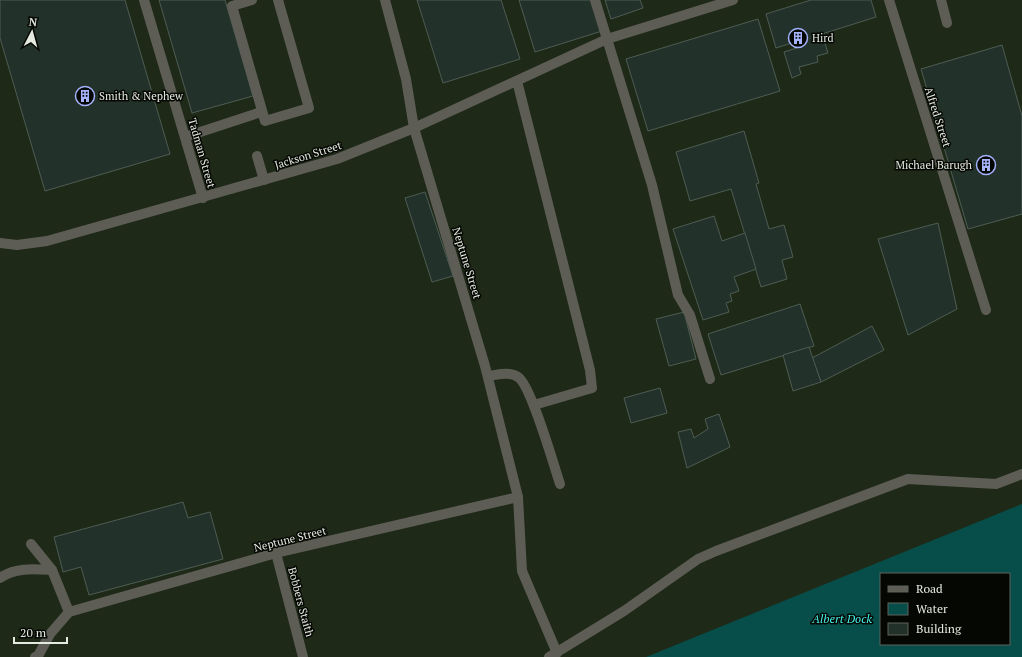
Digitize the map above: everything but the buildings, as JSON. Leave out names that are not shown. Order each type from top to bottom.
[{"type":"street","name":"Tadman Street","points":[[144,0],[203,198]]},
{"type":"street","points":[[252,0],[232,6],[261,112],[265,121],[309,108],[278,0]]},
{"type":"street","name":"Neptune Street","points":[[385,0],[406,79],[414,128],[488,376],[518,497],[522,571],[553,655]]},
{"type":"street","points":[[595,0],[652,185],[678,295],[690,315],[710,379]]},
{"type":"street","name":"Jackson Street","points":[[0,243],[17,245],[47,241],[337,160],[414,128],[607,39],[733,0]]},
{"type":"street","name":"Alfred Street","points":[[888,0],[986,310]]},
{"type":"street","points":[[941,0],[947,23]]},
{"type":"street","points":[[517,81],[588,363],[592,388],[534,405]]},
{"type":"street","points":[[185,137],[261,112]]},
{"type":"street","points":[[257,156],[264,180]]},
{"type":"street","points":[[488,376],[505,374],[518,376],[526,386],[534,405],[560,484]]},
{"type":"street","points":[[553,655],[624,611],[698,559],[716,551],[908,479],[996,484],[1022,474]]},
{"type":"street","name":"Neptune Street","points":[[69,612],[276,554],[518,497]]},
{"type":"street","points":[[31,544],[52,570],[69,612],[50,634],[36,657]]},
{"type":"street","name":"Bobbers Staith","points":[[276,554],[303,657]]},
{"type":"street","points":[[0,578],[15,570],[52,570]]},
{"type":"shaded area","points":[[0,0],[1022,0],[1022,657],[0,657]]},
{"type":"water","name":"Albert Dock","points":[[1022,504],[1022,657],[646,657]]},
{"type":"place","name":"Hird","points":[[798,38]]},
{"type":"place","name":"Smith & Nephew","points":[[85,96]]},
{"type":"place","name":"Michael Barugh","points":[[986,165]]}]
